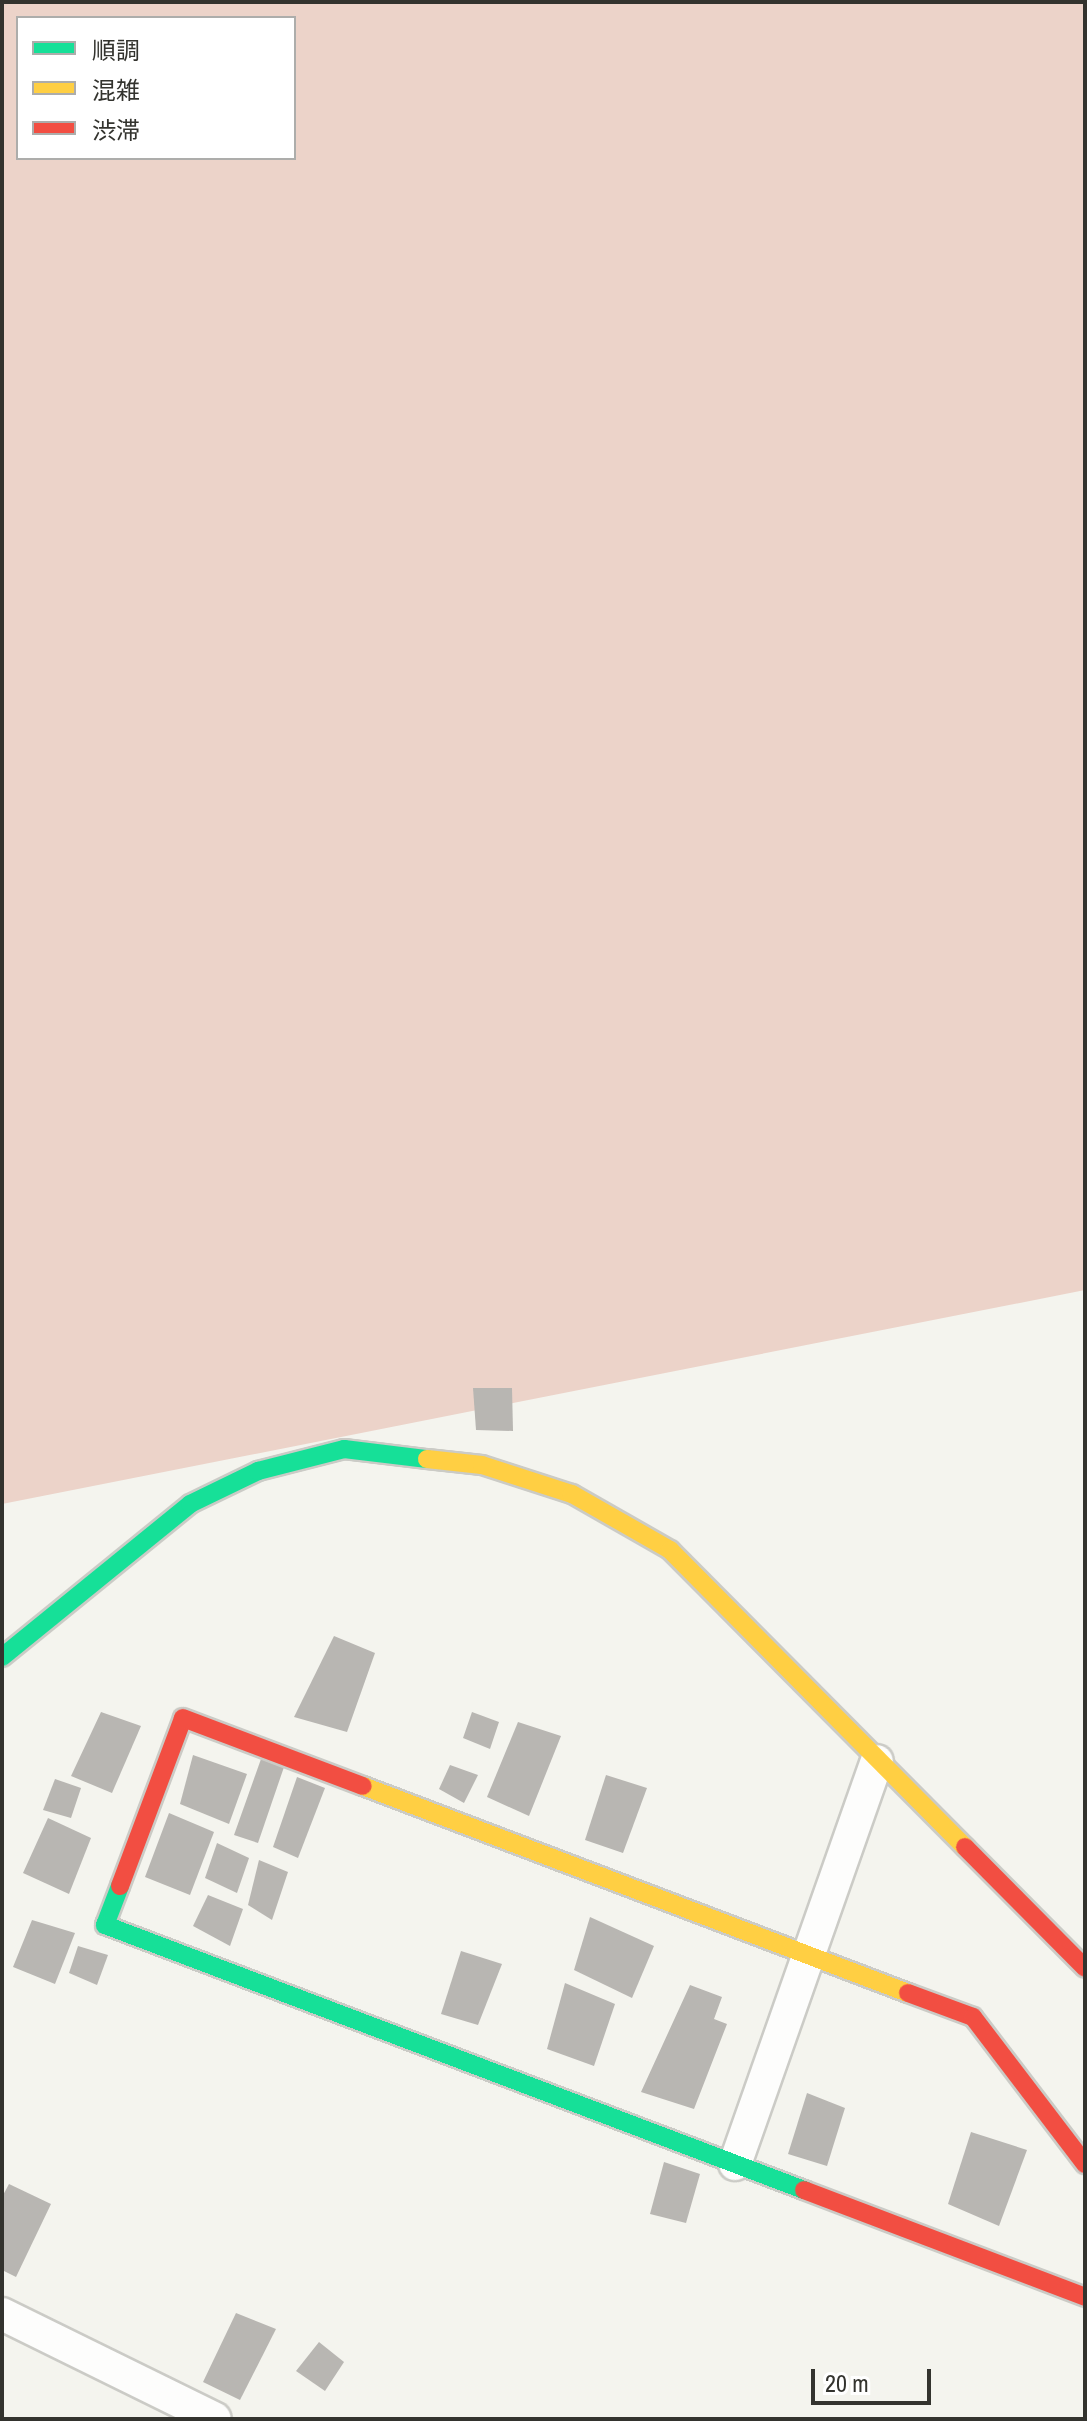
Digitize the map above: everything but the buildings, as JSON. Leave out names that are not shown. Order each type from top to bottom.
[{"type":"street","points":[[2,1657],[190,1504],[258,1471],[344,1449],[482,1465],[572,1494],[670,1550],[1085,1968]]},
{"type":"street","points":[[1085,2164],[973,2017],[183,1718],[105,1925],[1085,2297]]},
{"type":"street","points":[[735,2164],[877,1761]]},
{"type":"street","points":[[2,2314],[215,2419]]},
{"type":"shaded area","points":[[2,2],[1085,2],[1085,1290],[2,1504]]},
{"type":"traffic: fast","points":[[2,1657],[190,1504],[258,1471],[344,1449],[427,1459]]},
{"type":"traffic: fast","points":[[120,1886],[105,1925],[804,2190]]},
{"type":"traffic: slow","points":[[427,1459],[482,1465],[572,1494],[670,1550],[965,1847]]},
{"type":"traffic: slow","points":[[363,1786],[908,1993]]},
{"type":"traffic: jam","points":[[120,1886],[183,1718],[363,1786]]},
{"type":"traffic: jam","points":[[965,1847],[1085,1968]]},
{"type":"traffic: jam","points":[[908,1993],[973,2017],[1085,2164]]},
{"type":"traffic: jam","points":[[804,2190],[1085,2297]]}]
